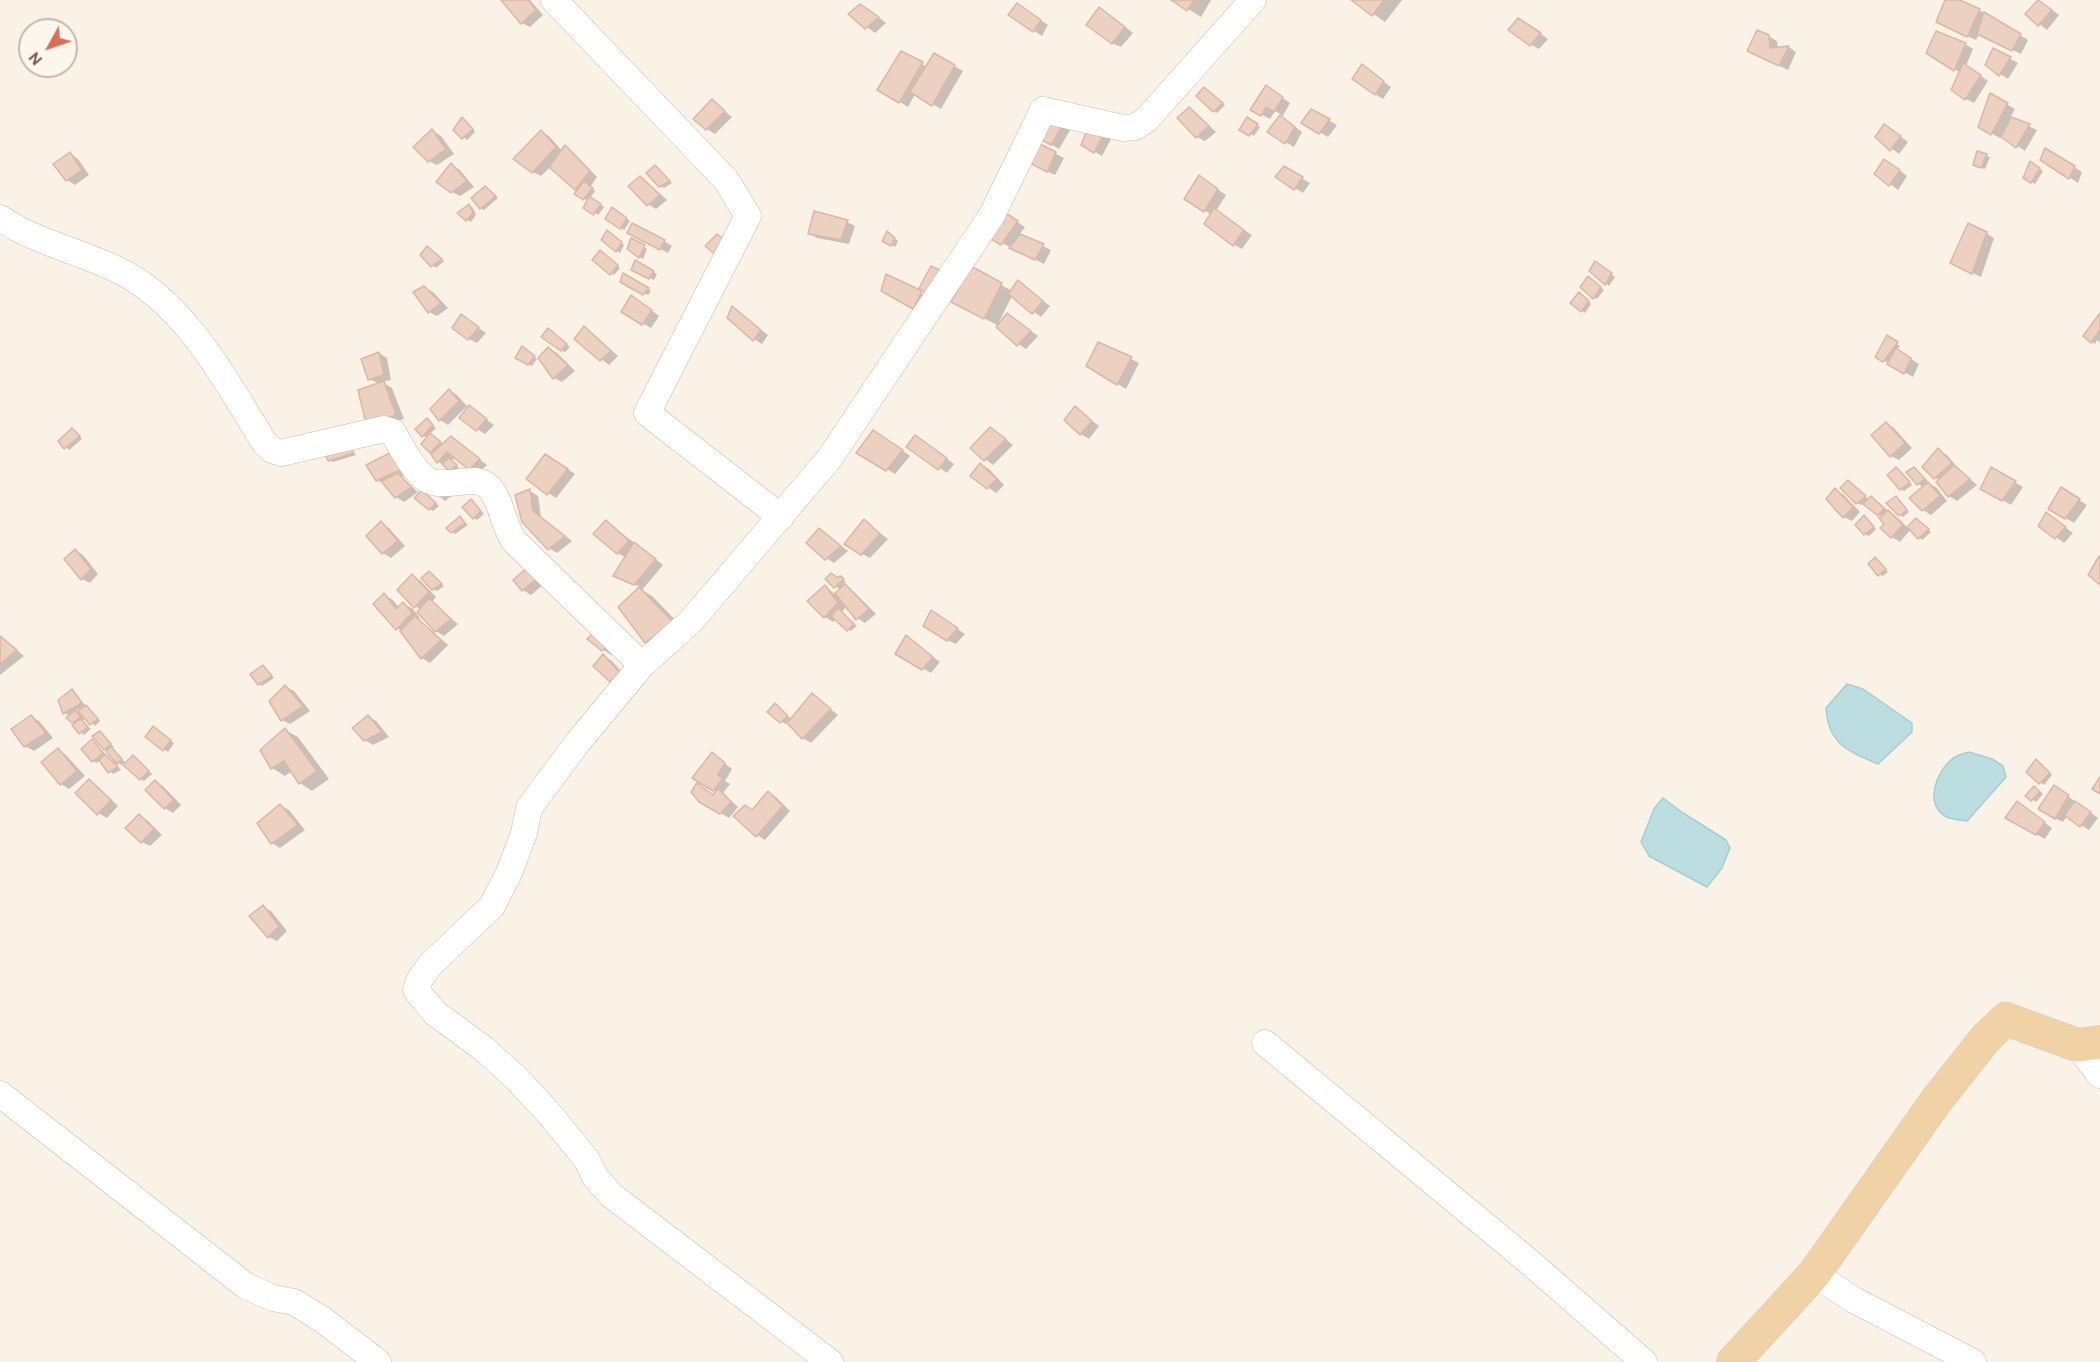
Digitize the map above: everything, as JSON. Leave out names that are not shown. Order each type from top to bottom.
[{"type":"main road","points":[[1733,1362],[1814,1274],[1936,1101],[1984,1039],[2006,1019],[2089,1044]]},
{"type":"street","points":[[554,0],[726,180],[748,216],[647,413],[781,517]]},
{"type":"street","points":[[830,1362],[611,1195],[595,1177],[587,1160],[516,1078],[484,1049],[435,1013],[416,990],[420,979],[430,965],[492,906],[509,873],[529,808],[578,741],[642,665],[691,621],[829,459],[992,215],[1043,110],[1123,128],[1135,127],[1146,120],[1253,0]]},
{"type":"street","points":[[0,218],[33,235],[120,271],[151,291],[192,331],[264,442],[272,450],[281,453],[384,429],[393,432],[405,455],[426,479],[444,483],[478,481],[488,486],[497,496],[503,520],[514,541],[642,665]]},
{"type":"street","points":[[1265,1043],[1527,1260],[1644,1362]]},
{"type":"street","points":[[2089,1044],[2100,1075]]},
{"type":"street","points":[[0,1094],[246,1286],[273,1298],[294,1302],[323,1320],[378,1362]]},
{"type":"street","points":[[1814,1274],[1854,1300],[1973,1362]]},
{"type":"water","points":[[1847,684],[1863,689],[1912,723],[1912,732],[1878,764],[1842,745],[1831,730],[1826,708]]},
{"type":"water","points":[[1969,752],[1992,759],[2003,766],[2006,777],[1967,821],[1945,816],[1935,803],[1934,795],[1938,779],[1947,764],[1956,756]]},
{"type":"water","points":[[1663,798],[1726,840],[1730,848],[1722,868],[1707,887],[1649,856],[1641,842],[1654,809]]},
{"type":"building","points":[[501,0],[528,0],[536,10],[521,24]]},
{"type":"building","points":[[1171,0],[1194,0],[1187,11]]},
{"type":"building","points":[[1351,0],[1384,0],[1372,16]]},
{"type":"building","points":[[1945,0],[1960,0],[1980,9],[1967,37],[1936,22]]},
{"type":"building","points":[[2038,0],[2052,10],[2038,26],[2025,14]]},
{"type":"building","points":[[1017,3],[1041,20],[1033,32],[1008,15]]},
{"type":"building","points":[[860,4],[879,17],[865,29],[848,14]]},
{"type":"building","points":[[1099,7],[1125,27],[1112,44],[1086,25]]},
{"type":"building","points":[[1984,12],[2021,34],[2012,51],[1977,34]]},
{"type":"building","points":[[1518,18],[1541,33],[1530,46],[1508,30]]},
{"type":"building","points":[[1757,30],[1769,35],[1770,48],[1789,46],[1779,66],[1747,51]]},
{"type":"building","points":[[1936,31],[1966,43],[1954,71],[1926,53]]},
{"type":"building","points":[[1993,48],[2011,57],[1999,76],[1985,65]]},
{"type":"building","points":[[901,51],[923,62],[899,103],[877,90]]},
{"type":"building","points":[[934,53],[955,65],[932,106],[910,92]]},
{"type":"building","points":[[1963,63],[1981,75],[1965,100],[1951,90]]},
{"type":"building","points":[[1362,64],[1384,81],[1375,95],[1352,79]]},
{"type":"building","points":[[1266,85],[1283,97],[1274,112],[1266,107],[1261,116],[1250,110]]},
{"type":"building","points":[[1204,87],[1223,103],[1213,112],[1196,96]]},
{"type":"building","points":[[1990,93],[2008,103],[1991,135],[1978,127]]},
{"type":"building","points":[[712,99],[725,111],[706,130],[693,119]]},
{"type":"building","points":[[1189,107],[1209,126],[1196,138],[1177,118]]},
{"type":"building","points":[[1311,109],[1330,119],[1319,134],[1301,123]]},
{"type":"building","points":[[1047,113],[1065,121],[1051,145],[1037,137]]},
{"type":"building","points":[[1280,115],[1295,127],[1285,144],[1267,132]]},
{"type":"building","points":[[462,117],[473,129],[462,139],[453,130]]},
{"type":"building","points":[[1247,117],[1258,124],[1249,136],[1239,130]]},
{"type":"building","points":[[2011,117],[2030,124],[2016,148],[2001,137]]},
{"type":"building","points":[[1884,124],[1901,136],[1890,151],[1875,137]]},
{"type":"building","points":[[1089,125],[1104,133],[1094,153],[1081,145]]},
{"type":"building","points":[[432,129],[446,149],[428,162],[413,147]]},
{"type":"building","points":[[541,130],[556,147],[532,173],[513,159]]},
{"type":"building","points":[[1038,143],[1056,152],[1047,172],[1028,162]]},
{"type":"building","points":[[565,145],[590,171],[575,190],[549,167]]},
{"type":"building","points":[[2045,148],[2075,166],[2069,179],[2040,160]]},
{"type":"building","points":[[1977,151],[1987,154],[1981,168],[1973,165]]},
{"type":"building","points":[[70,152],[82,170],[66,181],[53,164]]},
{"type":"building","points":[[1884,159],[1900,170],[1889,186],[1874,174]]},
{"type":"building","points":[[2030,161],[2040,168],[2031,183],[2023,178]]},
{"type":"building","points":[[451,163],[467,181],[451,193],[436,182]]},
{"type":"building","points":[[655,165],[670,181],[659,187],[646,173]]},
{"type":"building","points":[[1284,166],[1303,177],[1294,190],[1275,177]]},
{"type":"building","points":[[1199,175],[1218,189],[1204,212],[1184,199]]},
{"type":"building","points":[[640,176],[660,195],[647,206],[628,186]]},
{"type":"building","points":[[584,181],[593,188],[583,200],[574,194]]},
{"type":"building","points":[[485,186],[496,196],[480,209],[471,198]]},
{"type":"building","points":[[589,196],[601,204],[593,215],[583,208]]},
{"type":"building","points":[[469,204],[473,213],[466,221],[457,213]]},
{"type":"building","points":[[612,207],[627,218],[620,229],[605,219]]},
{"type":"building","points":[[1214,208],[1244,230],[1233,246],[1204,224]]},
{"type":"building","points":[[1001,210],[1018,221],[1001,245],[986,236]]},
{"type":"building","points":[[814,211],[848,220],[841,240],[808,234]]},
{"type":"building","points":[[632,223],[665,240],[660,250],[627,233]]},
{"type":"building","points":[[1968,223],[1987,232],[1972,274],[1950,263]]},
{"type":"building","points":[[607,230],[622,242],[616,252],[601,240]]},
{"type":"building","points":[[887,231],[895,238],[891,246],[882,241]]},
{"type":"building","points":[[717,234],[731,245],[721,259],[705,246]]},
{"type":"building","points":[[1020,234],[1044,244],[1035,260],[1009,248]]},
{"type":"building","points":[[631,238],[645,245],[639,258],[627,249]]},
{"type":"building","points":[[427,246],[442,259],[431,267],[420,255]]},
{"type":"building","points":[[600,250],[618,265],[610,275],[592,260]]},
{"type":"building","points":[[635,260],[654,271],[649,279],[631,270]]},
{"type":"building","points":[[1595,261],[1612,273],[1605,285],[1589,271]]},
{"type":"building","points":[[931,266],[949,274],[933,300],[919,288]]},
{"type":"building","points":[[971,266],[1002,283],[984,319],[951,302]]},
{"type":"building","points":[[623,273],[649,288],[643,295],[620,282]]},
{"type":"building","points":[[886,274],[922,291],[913,309],[881,291]]},
{"type":"building","points":[[1588,276],[1601,287],[1593,299],[1580,287]]},
{"type":"building","points":[[1018,280],[1043,301],[1032,314],[1008,294]]},
{"type":"building","points":[[424,286],[441,303],[428,313],[413,292]]},
{"type":"building","points":[[1579,292],[1589,301],[1581,312],[1570,303]]},
{"type":"building","points":[[631,295],[652,310],[642,325],[621,312]]},
{"type":"building","points":[[732,306],[761,330],[753,341],[727,318]]},
{"type":"building","points":[[1007,313],[1031,331],[1017,346],[996,327]]},
{"type":"building","points":[[2100,313],[2100,330],[2091,343],[2083,336]]},
{"type":"building","points":[[461,314],[479,327],[468,340],[452,328]]},
{"type":"building","points":[[584,326],[611,351],[600,361],[574,339]]},
{"type":"building","points":[[548,328],[567,344],[561,351],[541,337]]},
{"type":"building","points":[[1887,335],[1898,342],[1883,362],[1875,357]]},
{"type":"building","points":[[1098,342],[1132,357],[1117,385],[1086,366]]},
{"type":"building","points":[[522,346],[535,356],[528,365],[515,358]]},
{"type":"building","points":[[548,347],[568,365],[553,379],[538,358]]},
{"type":"building","points":[[1896,348],[1911,358],[1904,374],[1887,364]]},
{"type":"building","points":[[379,352],[384,375],[368,380],[361,359]]},
{"type":"building","points":[[384,381],[396,415],[366,424],[358,390]]},
{"type":"building","points":[[449,389],[459,401],[439,421],[430,409]]},
{"type":"building","points":[[469,405],[487,419],[476,431],[459,418]]},
{"type":"building","points":[[1075,406],[1092,421],[1080,435],[1064,420]]},
{"type":"building","points":[[427,418],[433,425],[422,437],[415,429]]},
{"type":"building","points":[[1886,422],[1905,443],[1890,457],[1871,435]]},
{"type":"building","points":[[990,427],[1006,439],[984,461],[970,448]]},
{"type":"building","points":[[72,428],[80,436],[64,449],[58,441]]},
{"type":"building","points":[[873,430],[903,450],[886,471],[856,453]]},
{"type":"building","points":[[430,433],[441,442],[430,453],[421,444]]},
{"type":"building","points":[[915,435],[947,458],[938,470],[906,447]]},
{"type":"building","points":[[451,436],[480,459],[469,470],[447,452],[437,463],[431,454]]},
{"type":"building","points":[[348,446],[354,453],[328,461],[324,451]]},
{"type":"building","points":[[1938,448],[1952,463],[1934,479],[1922,467]]},
{"type":"building","points":[[398,449],[409,466],[376,481],[366,465]]},
{"type":"building","points":[[545,454],[568,469],[547,495],[526,479]]},
{"type":"building","points":[[449,458],[457,465],[449,471],[442,464]]},
{"type":"building","points":[[980,463],[997,479],[987,489],[970,476]]},
{"type":"building","points":[[1954,465],[1970,479],[1948,497],[1936,482]]},
{"type":"building","points":[[1896,467],[1910,482],[1900,490],[1887,475]]},
{"type":"building","points":[[1914,467],[1925,479],[1917,485],[1906,472]]},
{"type":"building","points":[[1991,467],[2016,481],[2002,501],[1980,489]]},
{"type":"building","points":[[398,473],[411,487],[395,498],[381,481]]},
{"type":"building","points":[[1848,480],[1866,496],[1856,504],[1840,488]]},
{"type":"building","points":[[1928,482],[1940,496],[1922,511],[1909,498]]},
{"type":"building","points":[[2061,487],[2080,499],[2065,519],[2048,509]]},
{"type":"building","points":[[1835,488],[1853,507],[1843,518],[1826,499]]},
{"type":"building","points":[[530,489],[533,511],[565,536],[548,550],[522,522],[515,495]]},
{"type":"building","points":[[422,490],[436,503],[429,510],[414,498]]},
{"type":"building","points":[[1871,496],[1884,508],[1878,516],[1863,504]]},
{"type":"building","points":[[1896,496],[1907,510],[1899,516],[1886,503]]},
{"type":"building","points":[[471,499],[481,511],[473,519],[462,507]]},
{"type":"building","points":[[1888,510],[1903,525],[1891,538],[1880,528],[1884,524],[1879,518]]},
{"type":"building","points":[[2046,512],[2066,527],[2055,539],[2038,526]]},
{"type":"building","points":[[1864,515],[1874,527],[1864,535],[1855,525]]},
{"type":"building","points":[[460,516],[465,523],[451,533],[446,528]]},
{"type":"building","points":[[1916,518],[1929,529],[1918,539],[1907,527]]},
{"type":"building","points":[[864,519],[880,534],[861,555],[844,544]]},
{"type":"building","points":[[606,520],[629,541],[617,554],[593,534]]},
{"type":"building","points":[[381,521],[398,541],[382,554],[366,536]]},
{"type":"building","points":[[819,528],[841,546],[825,560],[806,543]]},
{"type":"building","points":[[634,542],[656,559],[634,585],[613,576]]},
{"type":"building","points":[[75,549],[91,569],[81,580],[64,559]]},
{"type":"building","points":[[1875,557],[1886,569],[1878,576],[1868,564]]},
{"type":"building","points":[[2100,557],[2100,585],[2088,575]]},
{"type":"building","points":[[536,560],[546,571],[522,591],[513,580]]},
{"type":"building","points":[[429,571],[442,584],[432,590],[421,578]]},
{"type":"building","points":[[831,573],[844,579],[834,588],[825,579]]},
{"type":"building","points":[[412,574],[429,592],[414,608],[397,590]]},
{"type":"building","points":[[845,584],[869,609],[856,620],[835,593]]},
{"type":"building","points":[[825,585],[838,603],[824,618],[807,601]]},
{"type":"building","points":[[639,587],[673,622],[645,643],[618,607]]},
{"type":"building","points":[[384,593],[396,609],[403,602],[412,613],[396,630],[373,604]]},
{"type":"building","points":[[429,598],[451,619],[435,632],[417,612]]},
{"type":"building","points":[[838,608],[854,624],[847,631],[831,616]]},
{"type":"building","points":[[931,610],[958,628],[947,641],[923,626]]},
{"type":"building","points":[[415,616],[441,640],[421,659],[400,631]]},
{"type":"building","points":[[601,625],[616,638],[602,651],[587,639]]},
{"type":"building","points":[[906,635],[933,657],[922,670],[895,654]]},
{"type":"building","points":[[0,636],[17,650],[0,664]]},
{"type":"building","points":[[603,654],[620,673],[610,682],[593,666]]},
{"type":"building","points":[[263,665],[272,676],[258,685],[250,674]]},
{"type":"building","points":[[285,685],[303,706],[281,721],[269,701]]},
{"type":"building","points":[[72,689],[82,703],[63,714],[58,700]]},
{"type":"building","points":[[812,693],[831,709],[802,739],[787,723]]},
{"type":"building","points":[[775,703],[788,716],[780,723],[767,712]]},
{"type":"building","points":[[86,705],[98,719],[90,725],[78,711]]},
{"type":"building","points":[[75,710],[81,717],[72,723],[66,718]]},
{"type":"building","points":[[31,715],[46,733],[24,747],[11,729]]},
{"type":"building","points":[[368,715],[382,732],[364,741],[352,728]]},
{"type":"building","points":[[81,719],[88,727],[79,734],[72,725]]},
{"type":"building","points":[[153,726],[171,740],[163,751],[145,737]]},
{"type":"building","points":[[285,728],[317,771],[299,784],[284,761],[271,769],[260,750]]},
{"type":"building","points":[[100,731],[111,744],[104,750],[92,736]]},
{"type":"building","points":[[92,739],[103,753],[92,762],[81,749]]},
{"type":"building","points":[[111,747],[122,759],[117,764],[106,751]]},
{"type":"building","points":[[58,748],[77,771],[60,785],[41,762]]},
{"type":"building","points":[[712,752],[725,763],[718,775],[723,778],[713,791],[692,778]]},
{"type":"building","points":[[105,754],[118,767],[108,773],[99,760]]},
{"type":"building","points":[[133,755],[149,771],[140,780],[123,765]]},
{"type":"building","points":[[2036,759],[2050,773],[2039,784],[2026,772]]},
{"type":"building","points":[[2100,777],[2100,794],[2092,789]]},
{"type":"building","points":[[89,779],[111,800],[97,815],[75,793]]},
{"type":"building","points":[[155,780],[174,800],[164,809],[145,790]]},
{"type":"building","points":[[697,783],[713,795],[718,788],[731,802],[720,814],[699,802],[691,792]]},
{"type":"building","points":[[2054,785],[2069,795],[2055,819],[2038,809]]},
{"type":"building","points":[[2034,786],[2040,792],[2031,801],[2025,796]]},
{"type":"building","points":[[768,791],[783,806],[756,837],[733,816],[745,805],[752,810]]},
{"type":"building","points":[[2017,801],[2045,822],[2036,835],[2005,818]]},
{"type":"building","points":[[2075,801],[2091,812],[2080,827],[2064,815]]},
{"type":"building","points":[[280,804],[298,825],[271,844],[257,823]]},
{"type":"building","points":[[139,814],[154,829],[141,843],[125,828]]},
{"type":"building","points":[[263,905],[279,926],[268,938],[249,916]]}]
